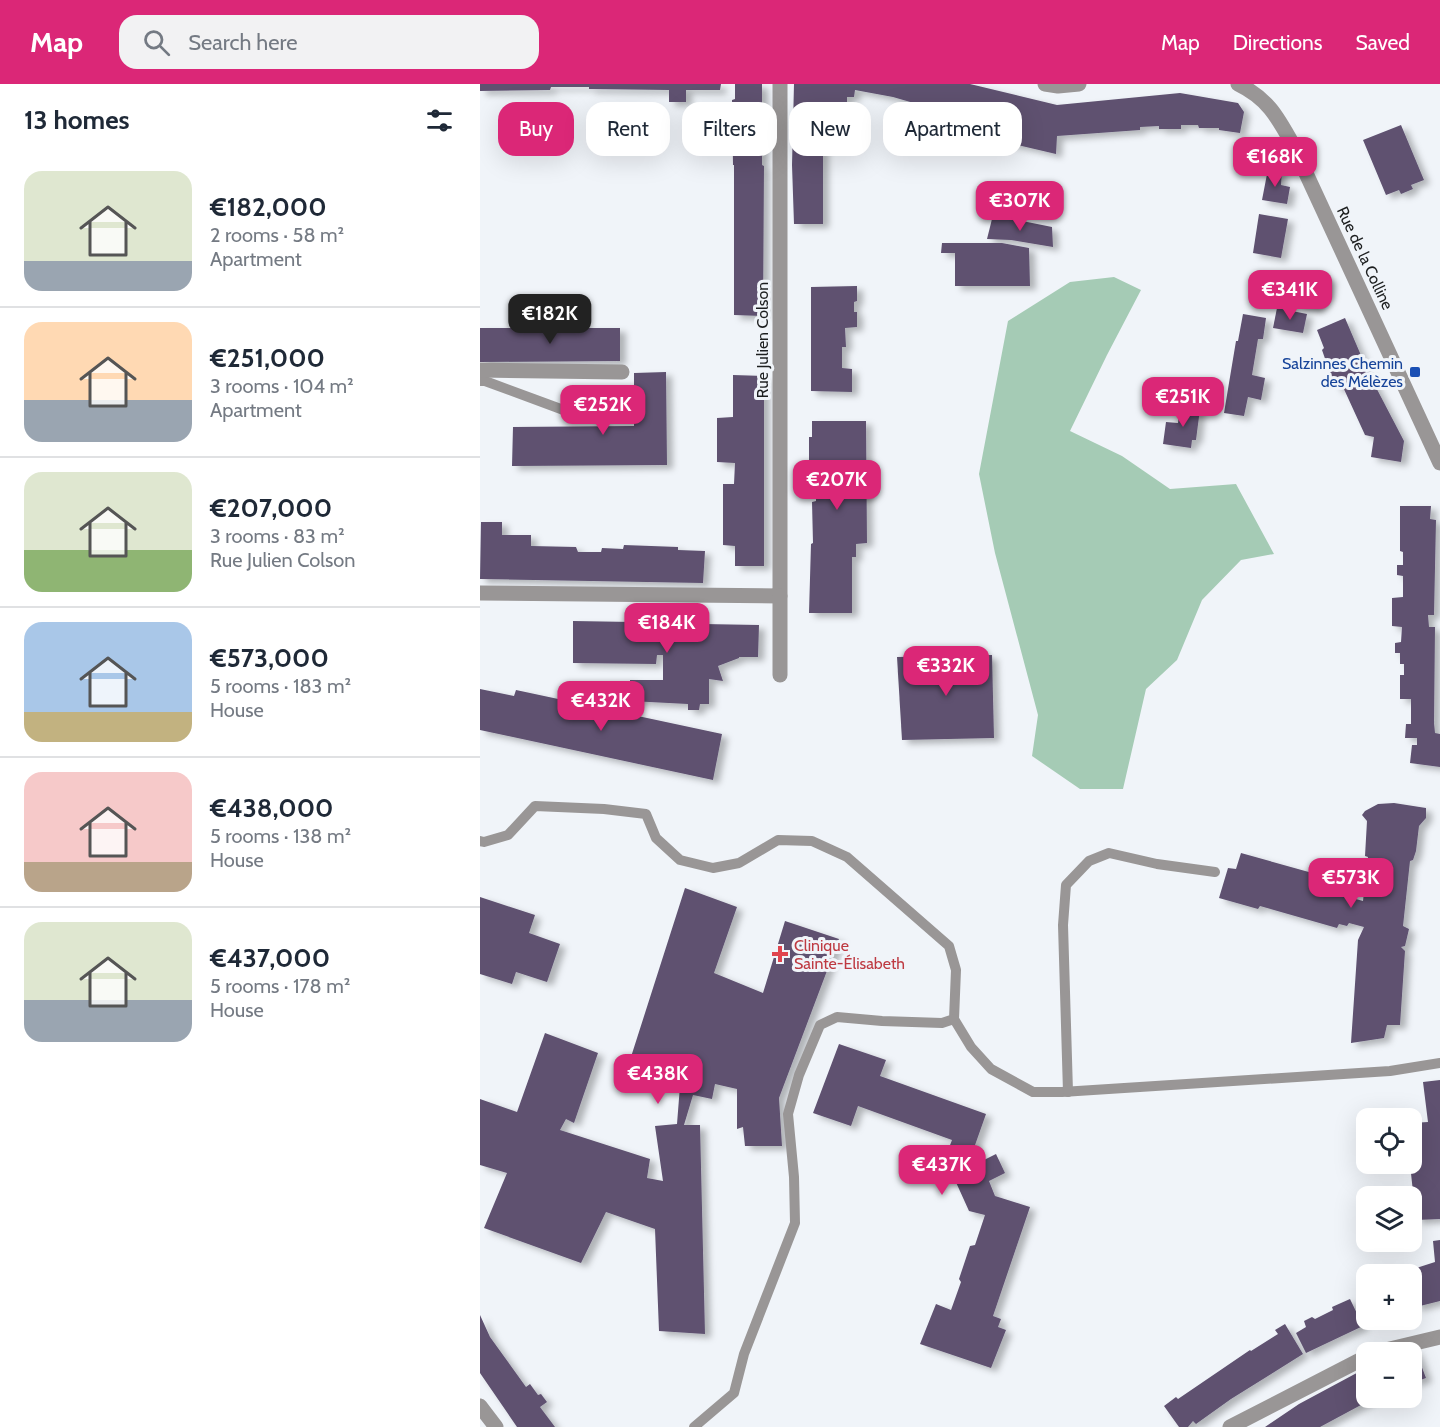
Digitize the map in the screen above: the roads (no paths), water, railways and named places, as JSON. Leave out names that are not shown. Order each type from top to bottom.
[{"type":"street","name":"Rue Julien Colson","points":[[780,84],[780,675]]},
{"type":"street","points":[[1054,85],[1079,84]]},
{"type":"street","name":"Rue de la Colline","points":[[1238,84],[1255,92],[1276,116],[1292,143],[1440,463]]},
{"type":"street","points":[[480,370],[622,372]]},
{"type":"street","points":[[480,593],[780,596]]},
{"type":"street","points":[[1419,1342],[1440,1337]]},
{"type":"street","points":[[1230,1427],[1356,1362]]},
{"type":"street","points":[[480,1406],[496,1427]]},
{"type":"lane","points":[[480,381],[577,415]]},
{"type":"lane","points":[[480,841],[484,842],[508,835],[535,806],[604,809],[646,814],[656,838],[680,860],[713,868],[739,862],[778,840],[812,841],[847,857],[949,946],[956,970],[954,1019],[971,1047],[991,1069],[1033,1092],[1068,1092],[1390,1071],[1440,1063]]},
{"type":"lane","points":[[1068,1092],[1063,925],[1066,885],[1089,861],[1109,853],[1157,864],[1215,872]]},
{"type":"lane","points":[[694,1427],[734,1393],[744,1354],[795,1223],[794,1177],[788,1114],[798,1076],[820,1025],[837,1017],[942,1023],[954,1019]]},
{"type":"place","name":"Salzinnes Chemin des Mélèzes","points":[[1415,372]]},
{"type":"place","name":"Clinique Sainte-Élisabeth","points":[[780,954]]}]
